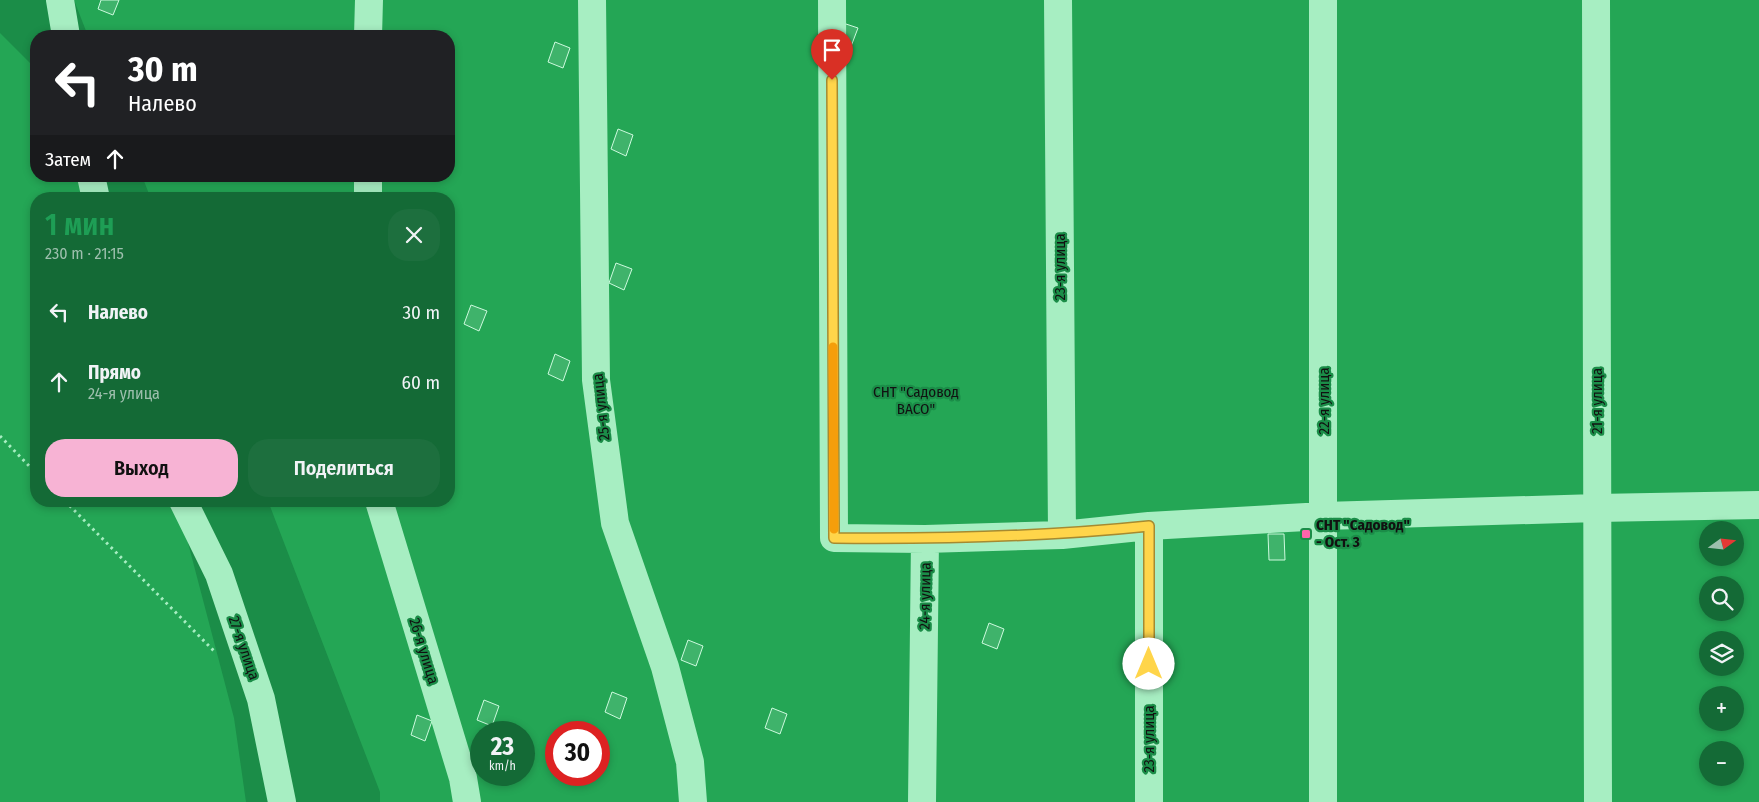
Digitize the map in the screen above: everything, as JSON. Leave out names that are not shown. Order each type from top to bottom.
[{"type":"street","points":[[60,0],[65,30]]},
{"type":"street","points":[[368,0],[368,30]]},
{"type":"street","name":"25-я улица","points":[[592,0],[596,380],[615,522],[665,667],[690,762],[693,802]]},
{"type":"street","points":[[832,0],[834,538],[926,539],[1062,535],[1149,526],[1324,516],[1759,505]]},
{"type":"street","name":"23-я улица","points":[[1058,0],[1062,535]]},
{"type":"street","name":"22-я улица","points":[[1323,0],[1323,802]]},
{"type":"street","name":"21-я улица","points":[[1596,0],[1598,802]]},
{"type":"street","name":"27-я улица","points":[[186,507],[219,574],[261,699],[282,802]]},
{"type":"street","name":"26-я улица","points":[[381,507],[463,778],[467,802]]},
{"type":"street","name":"23-я улица","points":[[1149,526],[1149,802]]},
{"type":"street","name":"24-я улица","points":[[922,802],[926,539]]},
{"type":"path","points":[[0,436],[30,467]]},
{"type":"path","points":[[71,507],[219,657]]},
{"type":"green space","name":"СНТ \"Садовод ВАСО\"","points":[[74,0],[1759,0],[1759,802],[380,802],[380,792],[270,507],[455,507],[455,192],[148,192],[144,182],[455,182],[455,30],[86,30]]},
{"type":"green space","points":[[0,33],[30,63],[30,182],[94,182],[96,192],[30,192],[30,507],[179,507],[234,718],[246,802],[0,802]]},
{"type":"building","points":[[101,0],[119,0],[113,15],[98,9]]},
{"type":"building","points":[[843,23],[858,28],[850,49],[836,42]]},
{"type":"building","points":[[555,42],[570,48],[563,68],[548,62]]},
{"type":"building","points":[[618,129],[633,135],[626,156],[611,149]]},
{"type":"building","points":[[616,263],[632,269],[624,290],[609,283]]},
{"type":"building","points":[[471,305],[487,311],[479,331],[464,324]]},
{"type":"building","points":[[555,354],[570,361],[563,381],[548,374]]},
{"type":"building","points":[[1268,534],[1284,534],[1285,560],[1269,560]]},
{"type":"building","points":[[989,623],[1004,629],[997,649],[982,643]]},
{"type":"building","points":[[688,640],[703,646],[696,666],[681,660]]},
{"type":"building","points":[[612,692],[627,698],[620,719],[605,712]]},
{"type":"building","points":[[484,700],[499,706],[494,721],[477,720]]},
{"type":"building","points":[[772,708],[787,714],[780,734],[765,728]]},
{"type":"building","points":[[417,715],[432,721],[425,741],[411,735]]},
{"type":"slow traffic","points":[[833,347],[834,529]]},
{"type":"place","name":"СНТ \"Садовод\" - Ост. 3","points":[[1306,534]]},
{"type":"route","points":[[832,80],[834,538],[926,539],[1062,535],[1149,526],[1149,664]]}]
